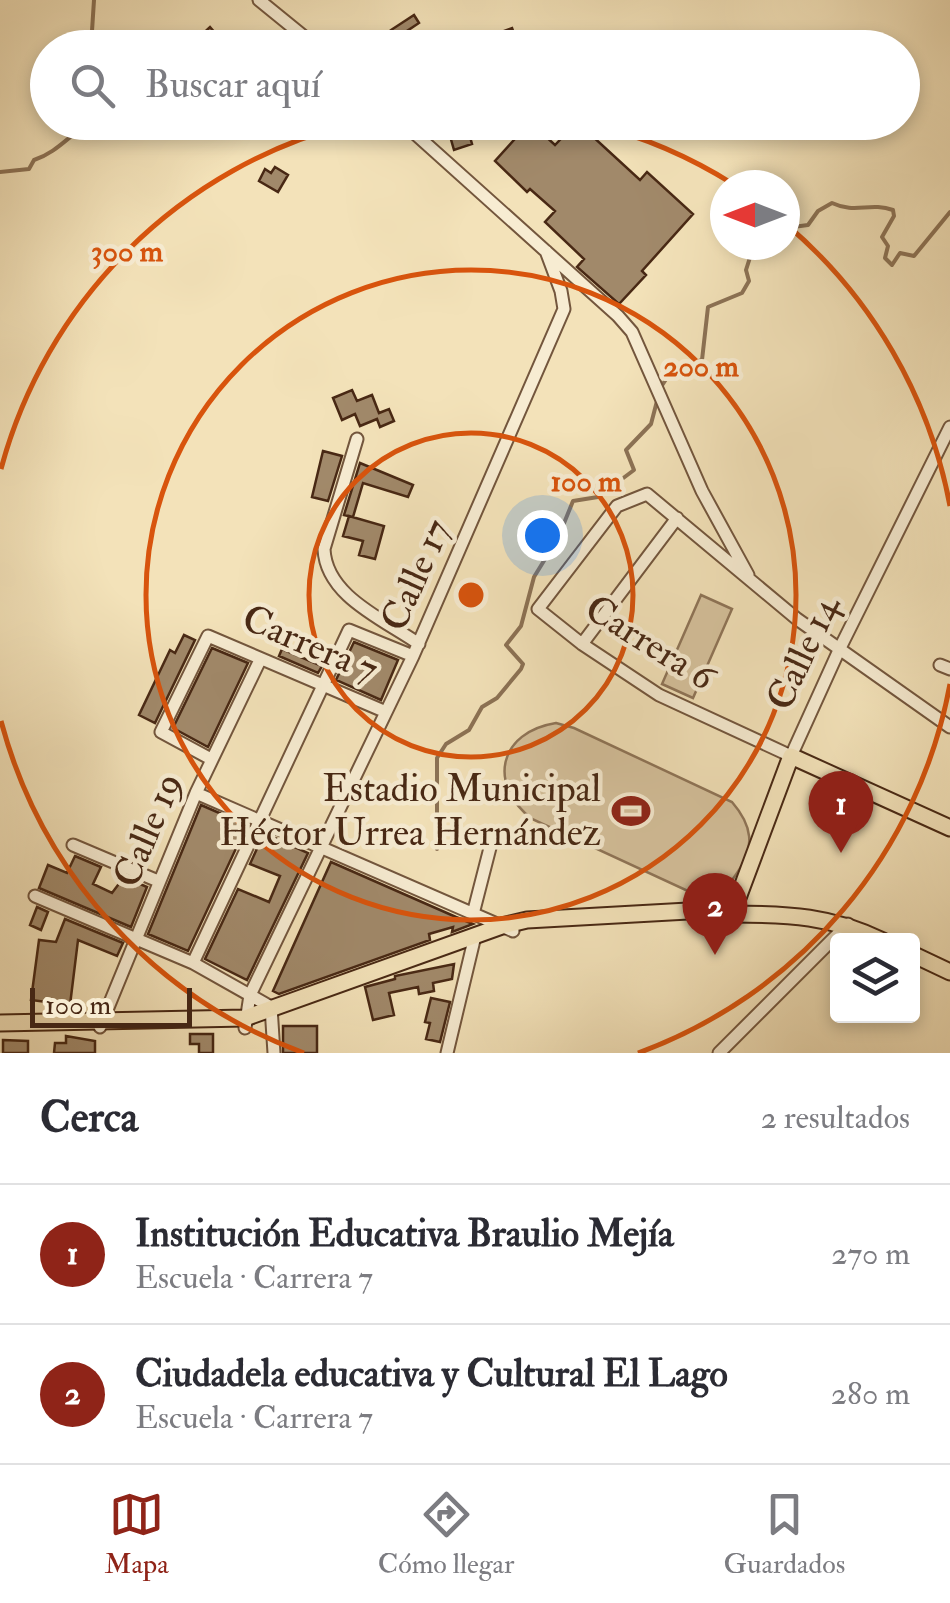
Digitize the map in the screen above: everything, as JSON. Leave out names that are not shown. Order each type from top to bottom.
[{"type":"main road","name":"Carrera 6","points":[[790,756],[950,828]]},
{"type":"main road","name":"Calle 14","points":[[732,914],[790,756]]},
{"type":"main road","points":[[0,1023],[245,1023],[527,920],[724,909],[732,914],[826,919],[868,933]]},
{"type":"main road","points":[[920,958],[950,972]]},
{"type":"main road","points":[[0,1031],[101,1024]]},
{"type":"street","points":[[259,0],[296,30]]},
{"type":"street","points":[[422,140],[632,332],[702,491],[752,582]]},
{"type":"street","name":"Calle 17","points":[[245,1023],[250,995],[416,650],[564,310],[546,251]]},
{"type":"street","name":"Calle 14","points":[[790,756],[950,427]]},
{"type":"street","points":[[357,439],[324,549],[325,566],[335,586],[416,650]]},
{"type":"street","name":"Carrera 6","points":[[678,518],[648,494],[617,506],[538,609],[582,644],[659,695],[790,756]]},
{"type":"street","points":[[582,644],[678,518],[752,582],[950,727]]},
{"type":"street","points":[[193,963],[349,630],[416,650]]},
{"type":"street","name":"Carrera 7","points":[[212,758],[161,732],[208,636],[386,712]]},
{"type":"street","name":"Calle 19","points":[[101,1024],[196,793],[260,660]]},
{"type":"street","points":[[196,793],[507,929]]},
{"type":"street","points":[[472,914],[492,840]]},
{"type":"street","points":[[73,845],[158,881]]},
{"type":"street","points":[[35,896],[136,936],[250,995],[272,1012],[274,1053]]},
{"type":"street","points":[[719,1053],[848,924]]},
{"type":"street","points":[[447,1053],[475,940]]},
{"type":"shaded area","points":[[701,595],[732,609],[693,698],[662,684]]},
{"type":"shaded area","name":"Estadio Municipal Héctor Urrea Hernández","points":[[556,723],[732,802],[744,819],[749,845],[743,863],[728,885],[714,893],[690,892],[532,819],[509,791],[506,761],[511,748],[522,737]]},
{"type":"building","points":[[414,15],[419,23],[408,30],[391,30]]},
{"type":"building","points":[[451,140],[471,140],[472,144],[454,150]]},
{"type":"building","points":[[514,140],[550,140],[555,145],[560,140],[597,140],[640,180],[647,172],[693,214],[642,271],[646,275],[619,304],[577,267],[584,259],[545,222],[555,211],[530,189],[527,192],[495,161]]},
{"type":"building","points":[[275,167],[288,175],[278,192],[259,181],[265,169],[271,173]]},
{"type":"building","points":[[352,390],[357,401],[372,395],[379,413],[389,409],[394,421],[380,427],[377,419],[360,426],[355,414],[342,420],[333,398]]},
{"type":"building","points":[[323,451],[342,456],[328,501],[312,497]]},
{"type":"building","points":[[360,463],[413,485],[408,497],[363,483],[353,517],[344,515]]},
{"type":"building","points":[[349,516],[384,526],[375,559],[359,555],[363,541],[343,536]]},
{"type":"building","points":[[184,635],[195,640],[155,723],[139,715],[170,650],[175,653]]},
{"type":"building","points":[[354,642],[398,660],[381,700],[336,680]]},
{"type":"building","points":[[212,648],[248,663],[208,747],[173,728]]},
{"type":"building","points":[[282,649],[322,666],[318,673],[279,656]]},
{"type":"building","points":[[201,805],[247,825],[188,951],[148,934]]},
{"type":"building","points":[[264,833],[308,853],[247,980],[205,959],[238,889],[269,902],[280,876],[250,864]]},
{"type":"building","points":[[75,856],[101,867],[93,884],[112,893],[124,877],[147,887],[131,927],[39,888],[48,865],[67,873]]},
{"type":"building","points":[[331,862],[473,924],[452,932],[453,927],[429,934],[430,940],[279,994],[273,991]]},
{"type":"building","points":[[37,907],[48,912],[41,930],[30,925]]},
{"type":"building","points":[[65,919],[123,943],[117,956],[78,940],[70,1005],[31,1000],[39,940],[56,942]]},
{"type":"building","points":[[454,964],[452,979],[433,983],[434,991],[419,994],[418,987],[389,993],[394,1015],[373,1020],[365,987],[395,976]]},
{"type":"building","points":[[431,998],[450,1002],[440,1042],[426,1039],[430,1023],[425,1022]]},
{"type":"building","points":[[283,1026],[317,1026],[317,1053],[283,1053]]},
{"type":"building","points":[[190,1034],[213,1034],[213,1053],[199,1053],[199,1044],[190,1044]]},
{"type":"building","points":[[66,1036],[95,1041],[95,1053],[54,1053],[55,1043],[66,1043]]},
{"type":"building","points":[[3,1040],[28,1041],[28,1053],[3,1053]]},
{"type":"waterway","points":[[92,30],[94,0]]},
{"type":"waterway","points":[[0,172],[29,169],[34,160],[66,140]]},
{"type":"waterway","points":[[800,226],[808,225],[818,211],[832,203],[848,208],[893,210],[894,216],[882,237],[888,246],[885,258],[892,265],[900,253],[914,256],[950,212]]},
{"type":"waterway","points":[[661,387],[672,370],[702,360],[708,307],[742,293],[749,281],[746,270],[749,260]]},
{"type":"waterway","points":[[437,849],[437,758],[446,744],[469,730],[482,707],[497,698],[521,669],[523,664],[506,645],[521,626],[534,577],[558,538],[573,501],[598,497],[634,470],[626,450],[651,424],[657,401]]},
{"type":"place","name":"Estadio Municipal Héctor Urrea Hernández","points":[[631,811]]},
{"type":"place","name":"Institución Educativa Braulio Mejía","points":[[841,853]]},
{"type":"place","name":"Ciudadela educativa y Cultural El Lago","points":[[715,955]]}]
